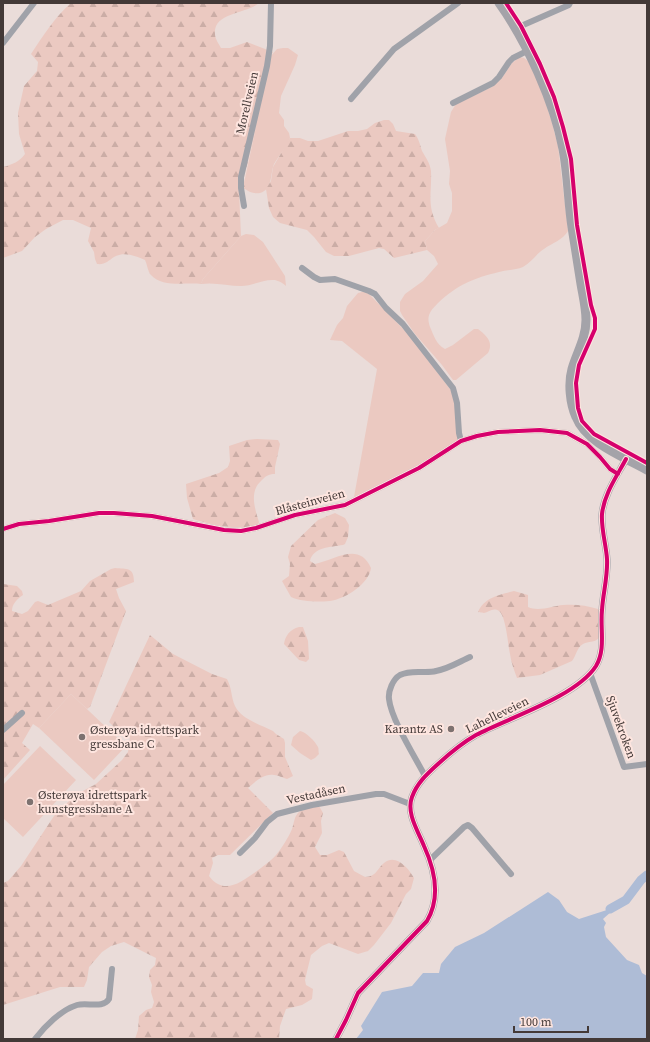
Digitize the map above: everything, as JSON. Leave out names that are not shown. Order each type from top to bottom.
[{"type":"main road","points":[[499,3],[527,51],[544,88],[556,121],[563,147],[571,217],[585,312],[584,335],[571,374],[574,412],[587,434],[602,445],[647,470]]},
{"type":"street","points":[[3,43],[34,3]]},
{"type":"street","name":"Morellveien","points":[[244,206],[240,188],[241,177],[267,66],[270,46],[271,3]]},
{"type":"street","points":[[351,98],[394,50],[458,3]]},
{"type":"street","points":[[521,26],[569,5],[570,3]]},
{"type":"street","points":[[453,103],[493,83],[513,58],[527,51]]},
{"type":"street","points":[[302,268],[314,278],[320,280],[335,279],[375,294],[386,308],[403,324],[453,388],[457,403],[461,441]]},
{"type":"street","name":"Blåsteinveien","points":[[3,529],[19,524],[114,512],[164,518],[224,530],[242,531],[295,515],[345,505],[419,468],[461,441],[498,432],[520,430],[540,430],[567,433],[587,444],[610,469],[618,474]]},
{"type":"street","name":"Lahelleveien","points":[[410,804],[415,790],[425,776],[454,750],[466,741],[481,733],[524,714],[576,686],[590,673],[599,659],[602,645],[602,609],[607,573],[602,514],[609,490],[626,459]]},
{"type":"street","points":[[425,776],[396,720],[389,699],[389,692],[399,675],[418,671],[436,672],[470,657]]},
{"type":"street","name":"Sjuvekroken","points":[[590,673],[624,767],[647,764]]},
{"type":"street","points":[[3,730],[22,713]]},
{"type":"street","name":"Vestadåsen","points":[[240,853],[255,838],[267,822],[278,814],[312,805],[376,794],[384,794],[410,804]]},
{"type":"street","points":[[336,1039],[358,993],[427,921],[431,915],[436,900],[436,891],[430,860],[410,812],[410,804]]},
{"type":"street","points":[[430,860],[464,827],[468,825],[511,874]]},
{"type":"street","points":[[35,1039],[69,1008],[89,1003],[103,1005],[107,1003],[109,999],[112,969]]},
{"type":"green space","points":[[71,3],[259,3],[254,7],[225,17],[219,21],[216,27],[215,36],[221,48],[230,48],[247,42],[273,52],[270,57],[258,108],[255,132],[244,178],[245,189],[239,190],[241,236],[203,279],[201,284],[174,284],[161,282],[150,274],[145,260],[126,254],[118,255],[104,263],[97,264],[94,252],[88,241],[91,228],[73,220],[63,220],[46,229],[35,237],[22,251],[3,258],[3,167],[16,162],[25,154],[19,134],[18,113],[24,86],[37,71],[38,62],[31,54],[54,21]]},
{"type":"green space","points":[[288,48],[298,55],[281,96],[279,113],[284,120],[284,126],[289,133],[290,138],[274,164],[269,185],[264,191],[254,193],[245,189],[244,183],[255,132],[258,108],[270,57],[277,49]]},
{"type":"green space","points":[[520,57],[528,61],[539,82],[552,123],[558,146],[568,231],[563,237],[541,251],[523,267],[490,274],[466,283],[452,291],[433,309],[428,320],[430,327],[437,342],[445,349],[453,345],[474,329],[481,331],[490,342],[490,349],[488,353],[456,380],[453,380],[415,334],[402,315],[400,311],[400,302],[405,294],[423,281],[438,264],[434,256],[427,250],[425,241],[435,230],[447,223],[452,211],[452,193],[449,184],[450,171],[445,139],[451,112],[456,104],[492,87],[502,78],[512,63]]},
{"type":"green space","points":[[389,120],[393,124],[396,131],[415,134],[430,165],[430,200],[432,213],[439,228],[435,230],[425,241],[427,250],[394,258],[384,249],[379,248],[349,256],[334,256],[326,252],[307,230],[280,223],[273,217],[269,208],[266,189],[271,181],[273,167],[290,138],[318,141],[348,131],[367,129],[375,123]]},
{"type":"green space","points":[[246,234],[254,235],[263,242],[285,276],[286,286],[275,280],[241,286],[211,283],[201,284],[203,279],[241,236]]},
{"type":"green space","points":[[367,292],[410,336],[453,393],[459,430],[457,442],[412,469],[354,497],[377,369],[342,341],[330,340],[337,325],[343,318],[347,306],[358,293]]},
{"type":"green space","points":[[247,440],[278,440],[280,444],[275,474],[271,474],[261,481],[255,490],[254,501],[259,522],[258,525],[233,527],[209,524],[193,519],[187,498],[186,484],[219,473],[228,467],[230,461],[229,446]]},
{"type":"green space","points":[[335,513],[345,518],[349,525],[348,537],[345,544],[323,548],[312,556],[310,561],[315,564],[346,554],[360,555],[366,560],[371,568],[366,580],[349,594],[336,600],[310,601],[291,597],[282,581],[289,576],[290,564],[288,557],[291,546],[318,520]]},
{"type":"green space","points":[[115,568],[131,571],[134,577],[134,582],[116,589],[126,611],[90,707],[87,709],[71,694],[39,728],[33,724],[22,743],[30,750],[3,780],[3,584],[17,586],[22,591],[23,595],[15,602],[12,611],[22,614],[28,611],[35,602],[38,601],[48,605],[81,591],[90,581]]},
{"type":"green space","points":[[514,591],[528,595],[528,607],[532,608],[541,609],[572,605],[598,609],[599,638],[595,641],[581,645],[572,661],[540,675],[517,678],[511,660],[505,624],[501,614],[495,609],[484,613],[478,612],[484,603],[493,597]]},
{"type":"green space","points":[[299,627],[303,627],[308,641],[309,659],[306,662],[299,660],[284,644],[288,633]]},
{"type":"green space","points":[[150,635],[173,654],[212,674],[227,679],[235,706],[238,711],[246,718],[273,731],[284,739],[285,757],[293,776],[287,779],[276,775],[267,775],[260,778],[248,788],[273,813],[230,855],[218,855],[212,858],[213,863],[209,876],[215,882],[227,886],[233,885],[239,883],[257,871],[276,855],[285,843],[293,827],[297,814],[306,809],[319,806],[323,813],[321,821],[322,833],[315,847],[320,855],[327,855],[339,850],[344,852],[354,871],[365,877],[372,875],[384,863],[389,860],[393,860],[402,863],[414,878],[411,889],[406,894],[391,923],[368,951],[358,954],[329,943],[322,946],[311,955],[305,980],[306,985],[313,989],[312,999],[302,1005],[286,1009],[280,1026],[279,1039],[135,1039],[138,1030],[139,1016],[146,1010],[152,1008],[154,1002],[151,992],[152,985],[149,977],[150,970],[155,965],[156,958],[124,942],[111,946],[102,952],[89,967],[87,980],[84,987],[60,987],[3,1005],[3,883],[8,881],[21,866],[54,816],[81,792],[96,784],[122,760],[128,752],[130,737],[117,730],[109,722]]},
{"type":"green space","name":"Østerøya idrettspark gressbane C","points":[[71,694],[126,746],[94,780],[39,728]]},
{"type":"green space","points":[[300,731],[310,737],[318,748],[319,754],[311,760],[291,745],[293,737]]},
{"type":"green space","name":"Østerøya idrettspark kunstgressbane A","points":[[40,746],[76,780],[23,837],[3,818],[3,785]]},
{"type":"water","points":[[548,892],[559,900],[567,912],[579,919],[610,909],[612,911],[603,919],[606,923],[604,927],[606,937],[627,960],[639,965],[642,973],[647,976],[647,1039],[356,1039],[363,1030],[361,1026],[382,992],[412,986],[423,973],[439,973],[441,964],[455,947],[484,933]]},
{"type":"waterway","points":[[610,909],[626,900],[641,880],[647,875]]},
{"type":"cycle path","points":[[506,3],[521,26],[540,64],[554,97],[571,159],[577,225],[591,305],[595,318],[595,329],[579,365],[576,383],[578,408],[582,421],[594,434],[647,463]]},
{"type":"cycle path","points":[[3,529],[19,524],[99,513],[114,513],[152,516],[224,530],[241,531],[256,528],[295,515],[345,505],[419,468],[461,441],[498,432],[540,430],[567,433],[587,444],[610,469],[618,474]]},
{"type":"cycle path","points":[[336,1039],[358,993],[427,921],[434,903],[435,884],[431,864],[410,809],[412,797],[420,783],[426,775],[466,741],[490,728],[558,697],[586,677],[596,666],[602,646],[602,610],[607,565],[602,525],[603,507],[608,492],[626,459]]},
{"type":"place","name":"Karantz AS","points":[[451,729]]},
{"type":"place","name":"Østerøya idrettspark gressbane C","points":[[82,737]]},
{"type":"place","name":"Østerøya idrettspark kunstgressbane A","points":[[30,802]]}]
